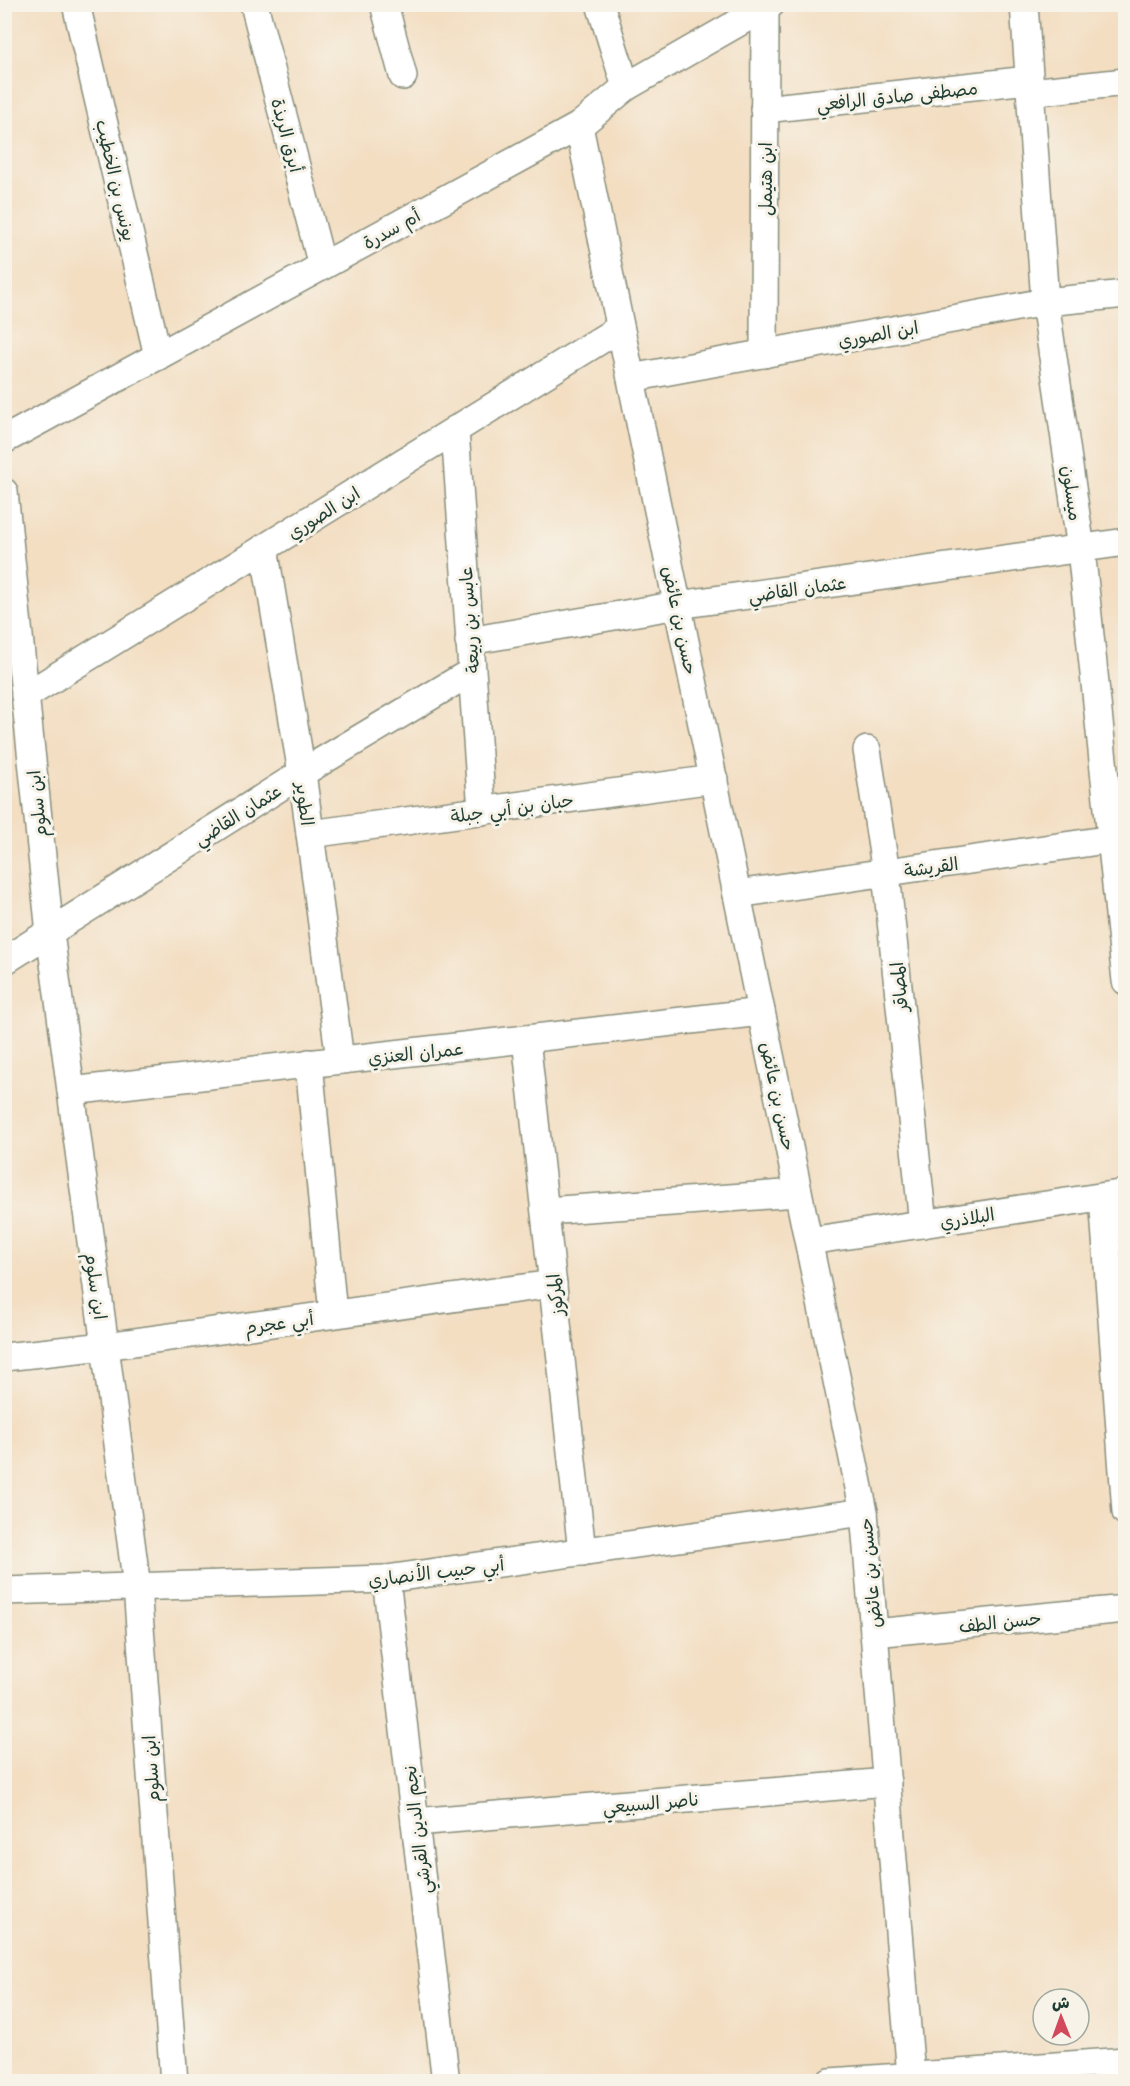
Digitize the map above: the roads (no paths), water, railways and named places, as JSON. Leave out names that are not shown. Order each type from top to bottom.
[{"type":"street","name":"يونس بن الخطيب","points":[[76,4],[158,356]]},
{"type":"street","name":"أبرق الربذة","points":[[254,4],[322,266]]},
{"type":"street","points":[[384,4],[403,76]]},
{"type":"street","points":[[600,4],[626,87]]},
{"type":"street","name":"ميسلون","points":[[1024,4],[1045,303],[1081,549],[1118,838],[1125,981]]},
{"type":"street","name":"أم سدرة","points":[[4,440],[579,126],[626,87],[767,6]]},
{"type":"street","name":"ابن هتيمل","points":[[764,354],[767,6]]},
{"type":"street","name":"مصطفى صادق الرافعي","points":[[765,109],[1030,86],[1125,82]]},
{"type":"street","name":"حسن بن عائض","points":[[579,126],[864,1512],[911,2076]]},
{"type":"street","name":"ابن الصوري","points":[[631,378],[1045,303],[1125,294]]},
{"type":"street","name":"ابن الصوري","points":[[25,696],[621,328]]},
{"type":"street","name":"عابس بن ربيعة","points":[[455,430],[482,811]]},
{"type":"street","name":"ابن سلوم","points":[[4,492],[50,933],[136,1587],[174,2082]]},
{"type":"street","name":"عثمان القاضي","points":[[469,641],[678,605],[1125,542]]},
{"type":"street","name":"الطوير","points":[[264,548],[302,773],[340,1060]]},
{"type":"street","name":"عثمان القاضي","points":[[4,961],[302,773],[471,672]]},
{"type":"street","name":"المصاقر","points":[[867,750],[886,873],[923,1224]]},
{"type":"street","name":"حبان بن أبي جبلة","points":[[310,834],[714,779]]},
{"type":"street","name":"القريشة","points":[[737,894],[1118,838]]},
{"type":"street","name":"عمران العنزي","points":[[71,1091],[761,1012]]},
{"type":"street","name":"المركوز","points":[[526,1039],[582,1552]]},
{"type":"street","points":[[309,1064],[333,1314]]},
{"type":"street","points":[[545,1211],[798,1193]]},
{"type":"street","points":[[1114,1195],[1125,1512]]},
{"type":"street","name":"البلاذري","points":[[808,1241],[1114,1195]]},
{"type":"street","name":"أبي عجرم","points":[[4,1357],[105,1346],[553,1284]]},
{"type":"street","name":"أبي حبيب الأنصاري","points":[[4,1591],[386,1579],[864,1512]]},
{"type":"street","name":"نجم الدين القرشي","points":[[386,1579],[446,2082]]},
{"type":"street","name":"حسن الطف","points":[[874,1634],[1125,1609]]},
{"type":"street","name":"ناصر السبيعي","points":[[416,1822],[887,1782]]},
{"type":"street","points":[[830,2082],[911,2076],[959,2077],[1125,2061]]}]
